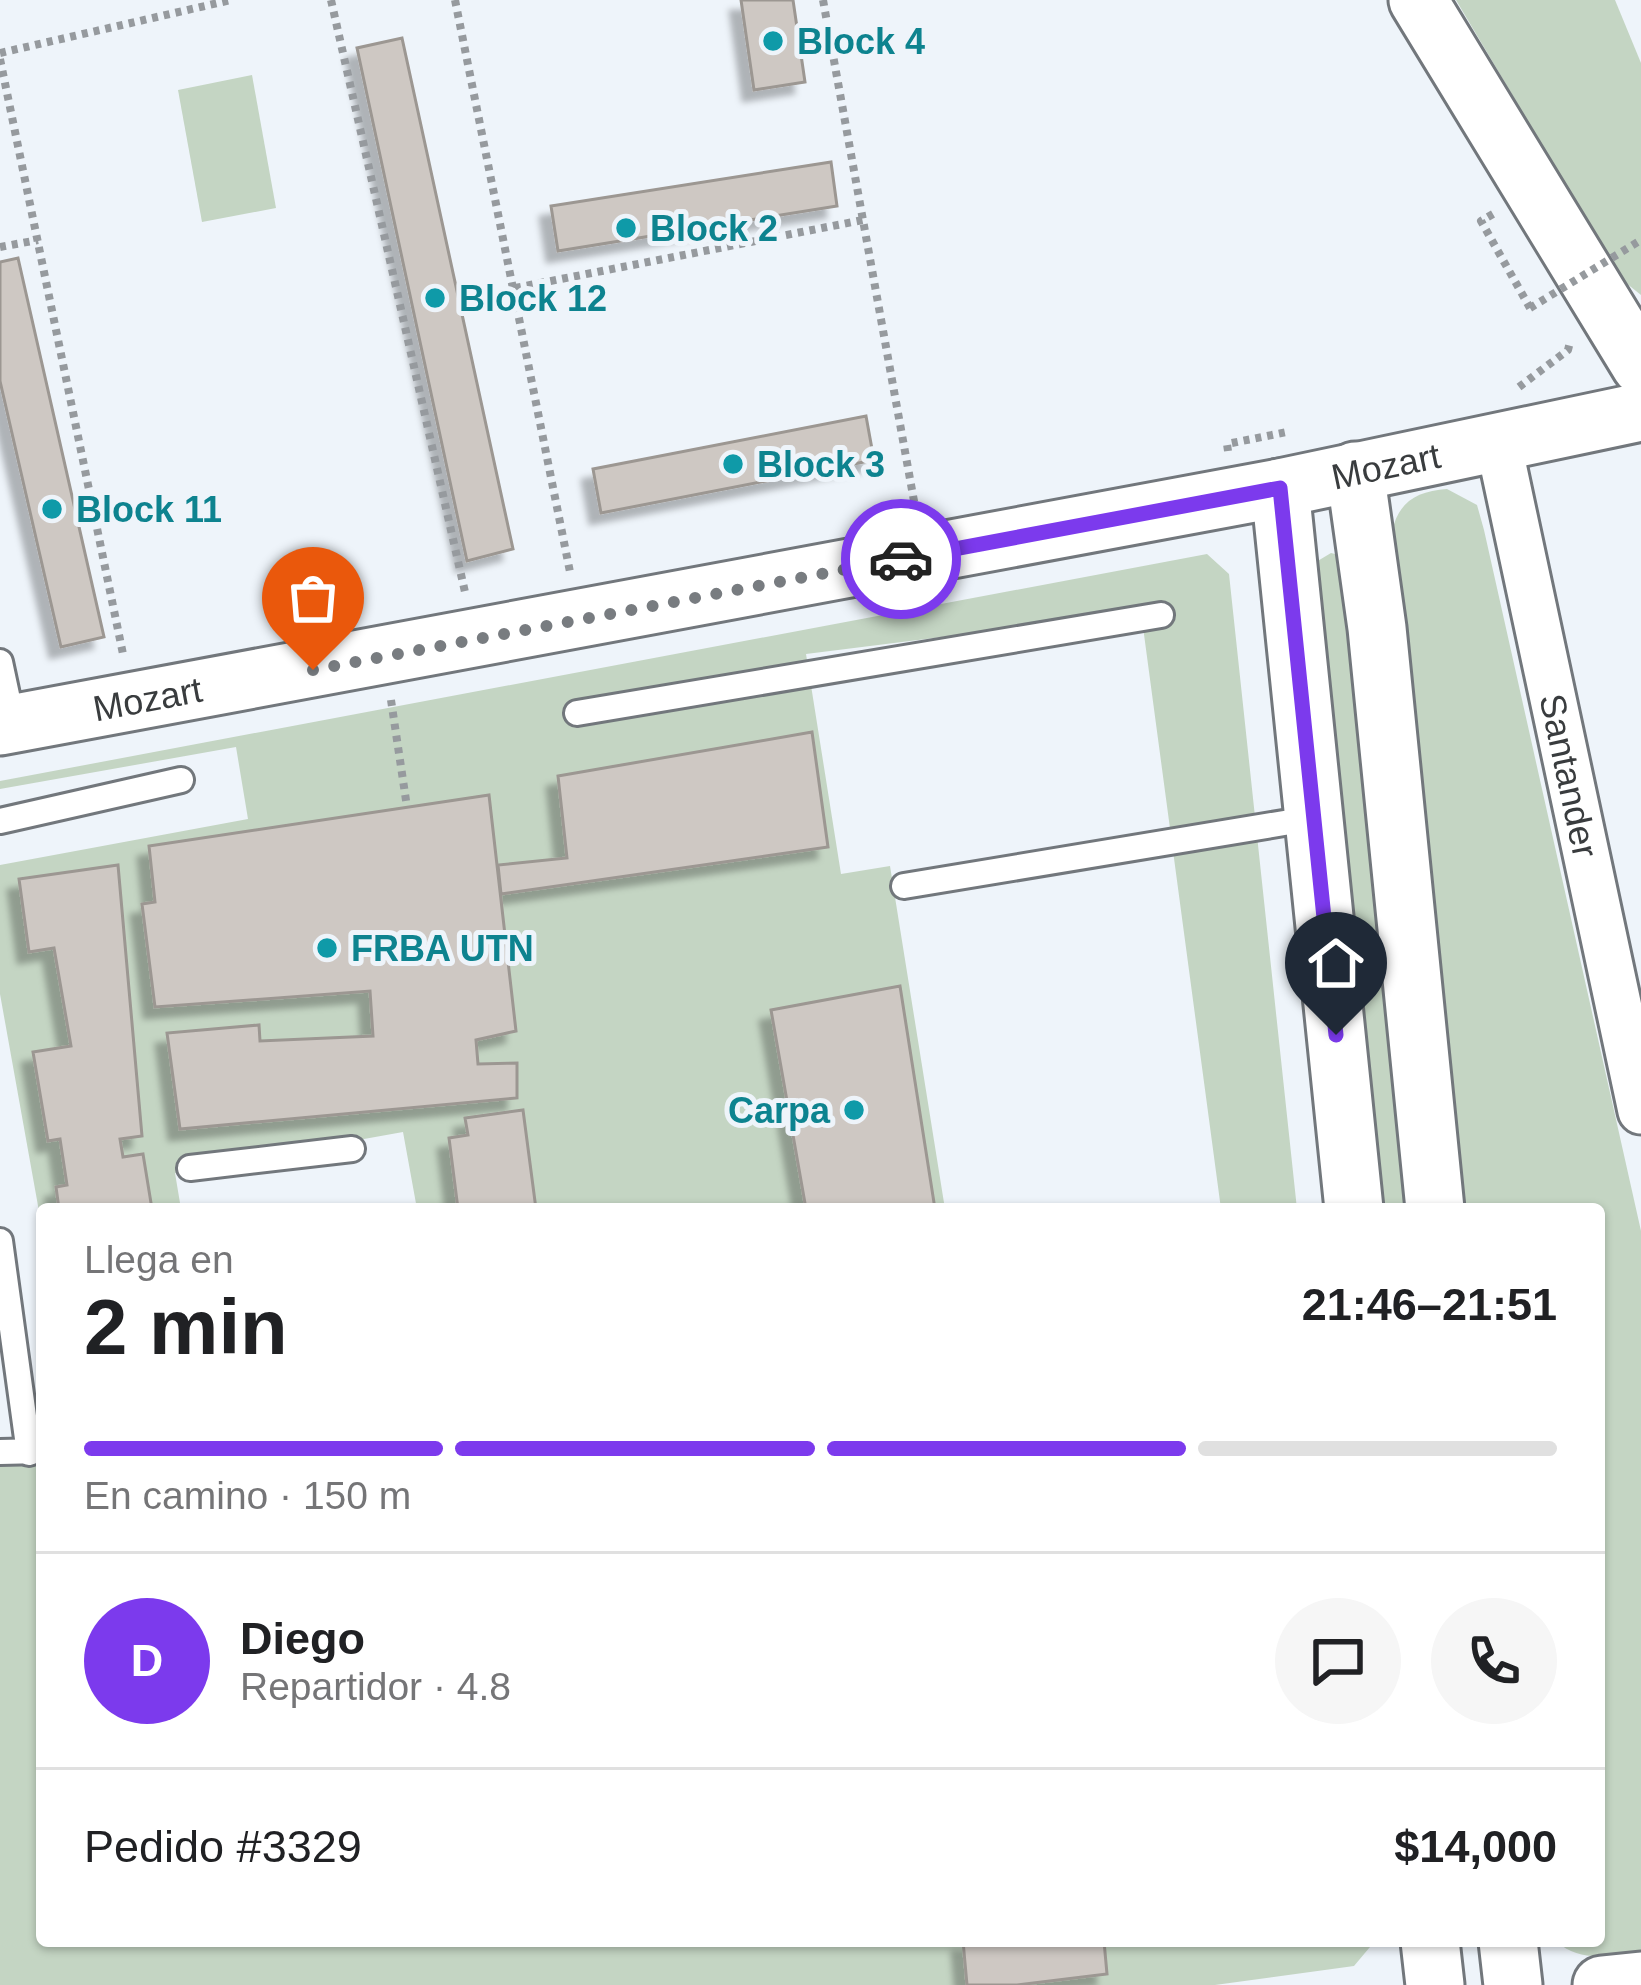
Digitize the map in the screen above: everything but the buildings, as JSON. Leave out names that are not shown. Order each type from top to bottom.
[{"type":"street","points":[[1418,0],[1641,366]]},
{"type":"street","name":"Mozart","points":[[6,724],[1280,488],[1641,412]]},
{"type":"street","name":"Santander","points":[[1498,441],[1623,935],[1641,1111]]},
{"type":"street","points":[[1355,471],[1377,628],[1434,1203]]},
{"type":"street","points":[[1280,488],[1353,1203]]},
{"type":"street","points":[[1431,1947],[1435,1985]]},
{"type":"street","points":[[1509,1947],[1513,1985]]},
{"type":"street","points":[[1602,1985],[1641,1981]]},
{"type":"lane","points":[[578,712],[1161,615]]},
{"type":"lane","points":[[0,662],[6,724]]},
{"type":"lane","points":[[0,821],[182,780]]},
{"type":"lane","points":[[904,886],[1314,818]]},
{"type":"lane","points":[[190,1168],[352,1149]]},
{"type":"lane","points":[[0,1241],[36,1452],[0,1452]]},
{"type":"path","points":[[133,703],[0,56],[231,0]]},
{"type":"path","points":[[331,0],[476,640]]},
{"type":"path","points":[[455,0],[580,620]]},
{"type":"path","points":[[823,0],[924,555]]},
{"type":"path","points":[[1504,232],[1493,214],[1481,221],[1530,308],[1641,240]]},
{"type":"path","points":[[514,288],[862,220]]},
{"type":"path","points":[[0,247],[38,241]]},
{"type":"path","points":[[385,656],[406,807]]},
{"type":"green space","points":[[1456,0],[1615,0],[1641,63],[1641,295],[1621,279]]},
{"type":"green space","points":[[252,75],[276,208],[202,222],[178,90]]},
{"type":"green space","points":[[1447,489],[1477,505],[1641,1231],[1641,1952],[1586,1955],[1565,1947],[1605,1947],[1605,1203],[1463,1203],[1392,532],[1404,506],[1427,492]]},
{"type":"green space","points":[[1331,553],[1339,555],[1347,577],[1412,1203],[1383,1203],[1316,562]]},
{"type":"green space","points":[[1207,554],[1229,574],[1296,1203],[1220,1203],[1141,612],[806,654],[841,874],[890,866],[944,1203],[934,1203],[899,986],[809,1203],[535,1203],[522,1110],[466,1118],[468,1135],[449,1138],[457,1203],[416,1203],[403,1132],[175,1173],[180,1203],[151,1203],[143,1155],[123,1157],[120,1139],[142,1135],[117,865],[19,880],[29,952],[54,948],[71,1046],[33,1053],[47,1140],[60,1139],[67,1185],[56,1188],[58,1203],[38,1203],[0,994],[0,865],[248,819],[236,747],[0,789],[0,781]],"holes":[[[812,733],[501,894],[516,1030],[476,1040],[478,1064],[517,1063],[517,1098],[180,1129],[167,1033],[258,1025],[260,1041],[373,1036],[370,991],[143,904],[155,902],[149,846],[488,795],[498,865],[567,858],[559,776]]]},
{"type":"green space","points":[[36,1450],[36,1947],[963,1947],[967,1985],[0,1985],[0,1457]]},
{"type":"green space","points":[[1105,1947],[1370,1947],[1354,1966],[1215,1985],[1017,1985],[1107,1974]]},
{"type":"way so far","points":[[313,670],[901,559]]},
{"type":"place","name":"Block 4","points":[[773,41]]},
{"type":"place","name":"Block 2","points":[[626,228]]},
{"type":"place","name":"Block 12","points":[[435,298]]},
{"type":"place","name":"Block 3","points":[[733,464]]},
{"type":"place","name":"Block 11","points":[[52,509]]},
{"type":"place","name":"FRBA UTN","points":[[327,948]]},
{"type":"place","name":"Carpa","points":[[854,1110]]},
{"type":"route","points":[[901,559],[1280,488],[1336,1035]]}]
